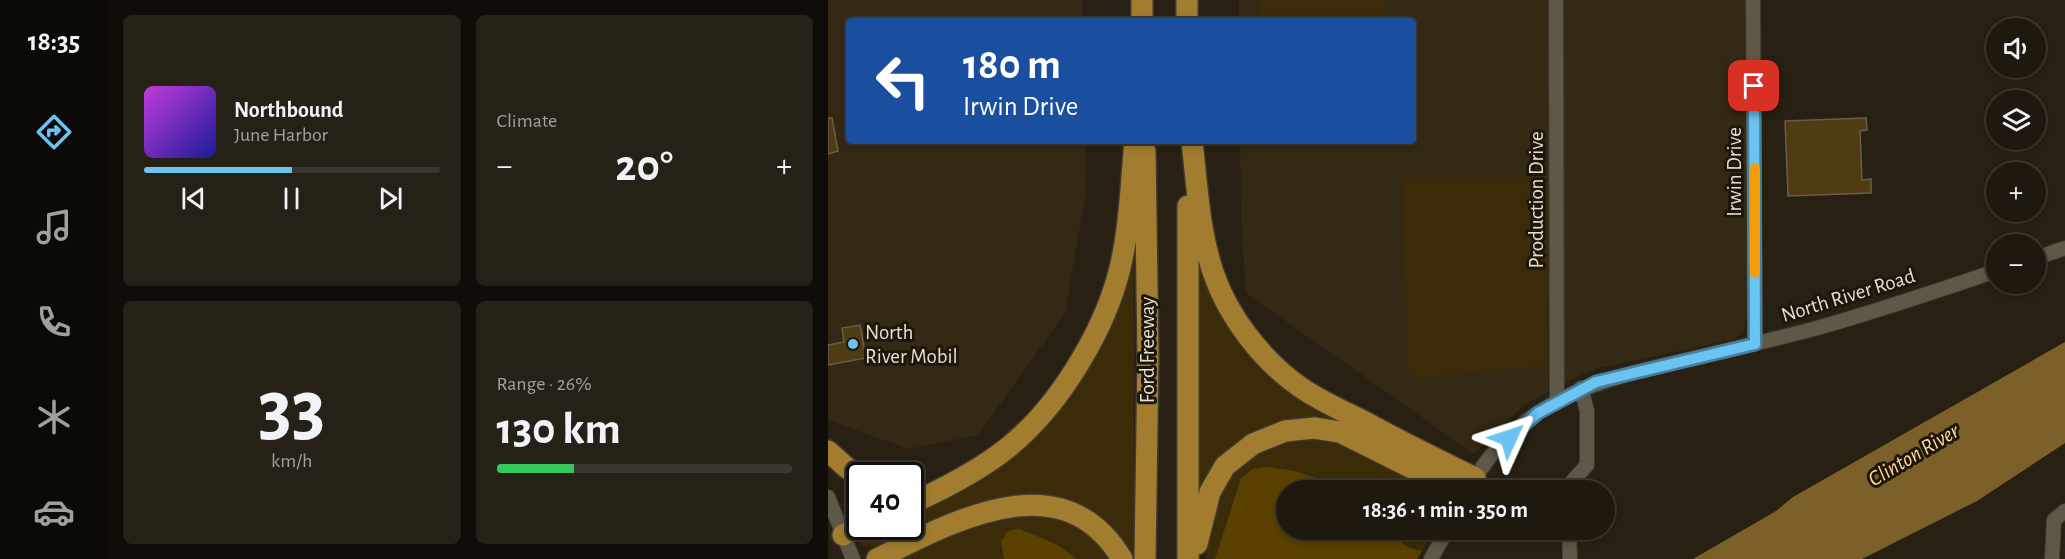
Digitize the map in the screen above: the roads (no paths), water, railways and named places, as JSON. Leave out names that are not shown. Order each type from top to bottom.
[{"type":"highway","points":[[1142,0],[1142,18]]},
{"type":"highway","points":[[1187,0],[1187,18]]},
{"type":"highway","points":[[924,498],[946,488],[994,459],[1060,396],[1100,328],[1122,259],[1135,144]]},
{"type":"highway","name":"Ford Freeway","points":[[1145,144],[1148,333],[1145,559]]},
{"type":"highway","name":"Ford Freeway","points":[[1187,144],[1188,559]]},
{"type":"highway","points":[[1192,144],[1202,228],[1213,272],[1226,302],[1252,341],[1281,372],[1301,388],[1412,447],[1466,480]]},
{"type":"highway","points":[[1194,559],[1206,506],[1219,474],[1240,452],[1269,435],[1299,429],[1340,432],[1436,480]]},
{"type":"highway","points":[[828,451],[846,467]]},
{"type":"highway","points":[[924,488],[946,488]]},
{"type":"highway","points":[[878,559],[992,510],[1022,504],[1048,506],[1077,516],[1110,541],[1122,559]]},
{"type":"street","name":"Production Drive","points":[[1556,0],[1557,400]]},
{"type":"street","name":"Irwin Drive","points":[[1754,0],[1755,344]]},
{"type":"street","points":[[2046,255],[2065,248]]},
{"type":"street","name":"North River Road","points":[[1475,480],[1509,438],[1538,413],[1581,388],[1613,376],[1845,321],[1986,274]]},
{"type":"street","points":[[1574,480],[1587,465],[1587,411],[1581,388]]},
{"type":"street","points":[[828,497],[846,522]]},
{"type":"street","points":[[2052,559],[2052,526],[2060,514]]},
{"type":"street","points":[[852,540],[853,559]]},
{"type":"street","points":[[1431,559],[1441,540]]},
{"type":"street","points":[[1569,540],[1570,559]]},
{"type":"water","name":"Clinton River","points":[[2065,342],[2065,443],[1977,501],[1862,559],[1693,559],[1776,511],[1793,497]]},
{"type":"place","name":"North River Mobil","points":[[853,344]]}]
